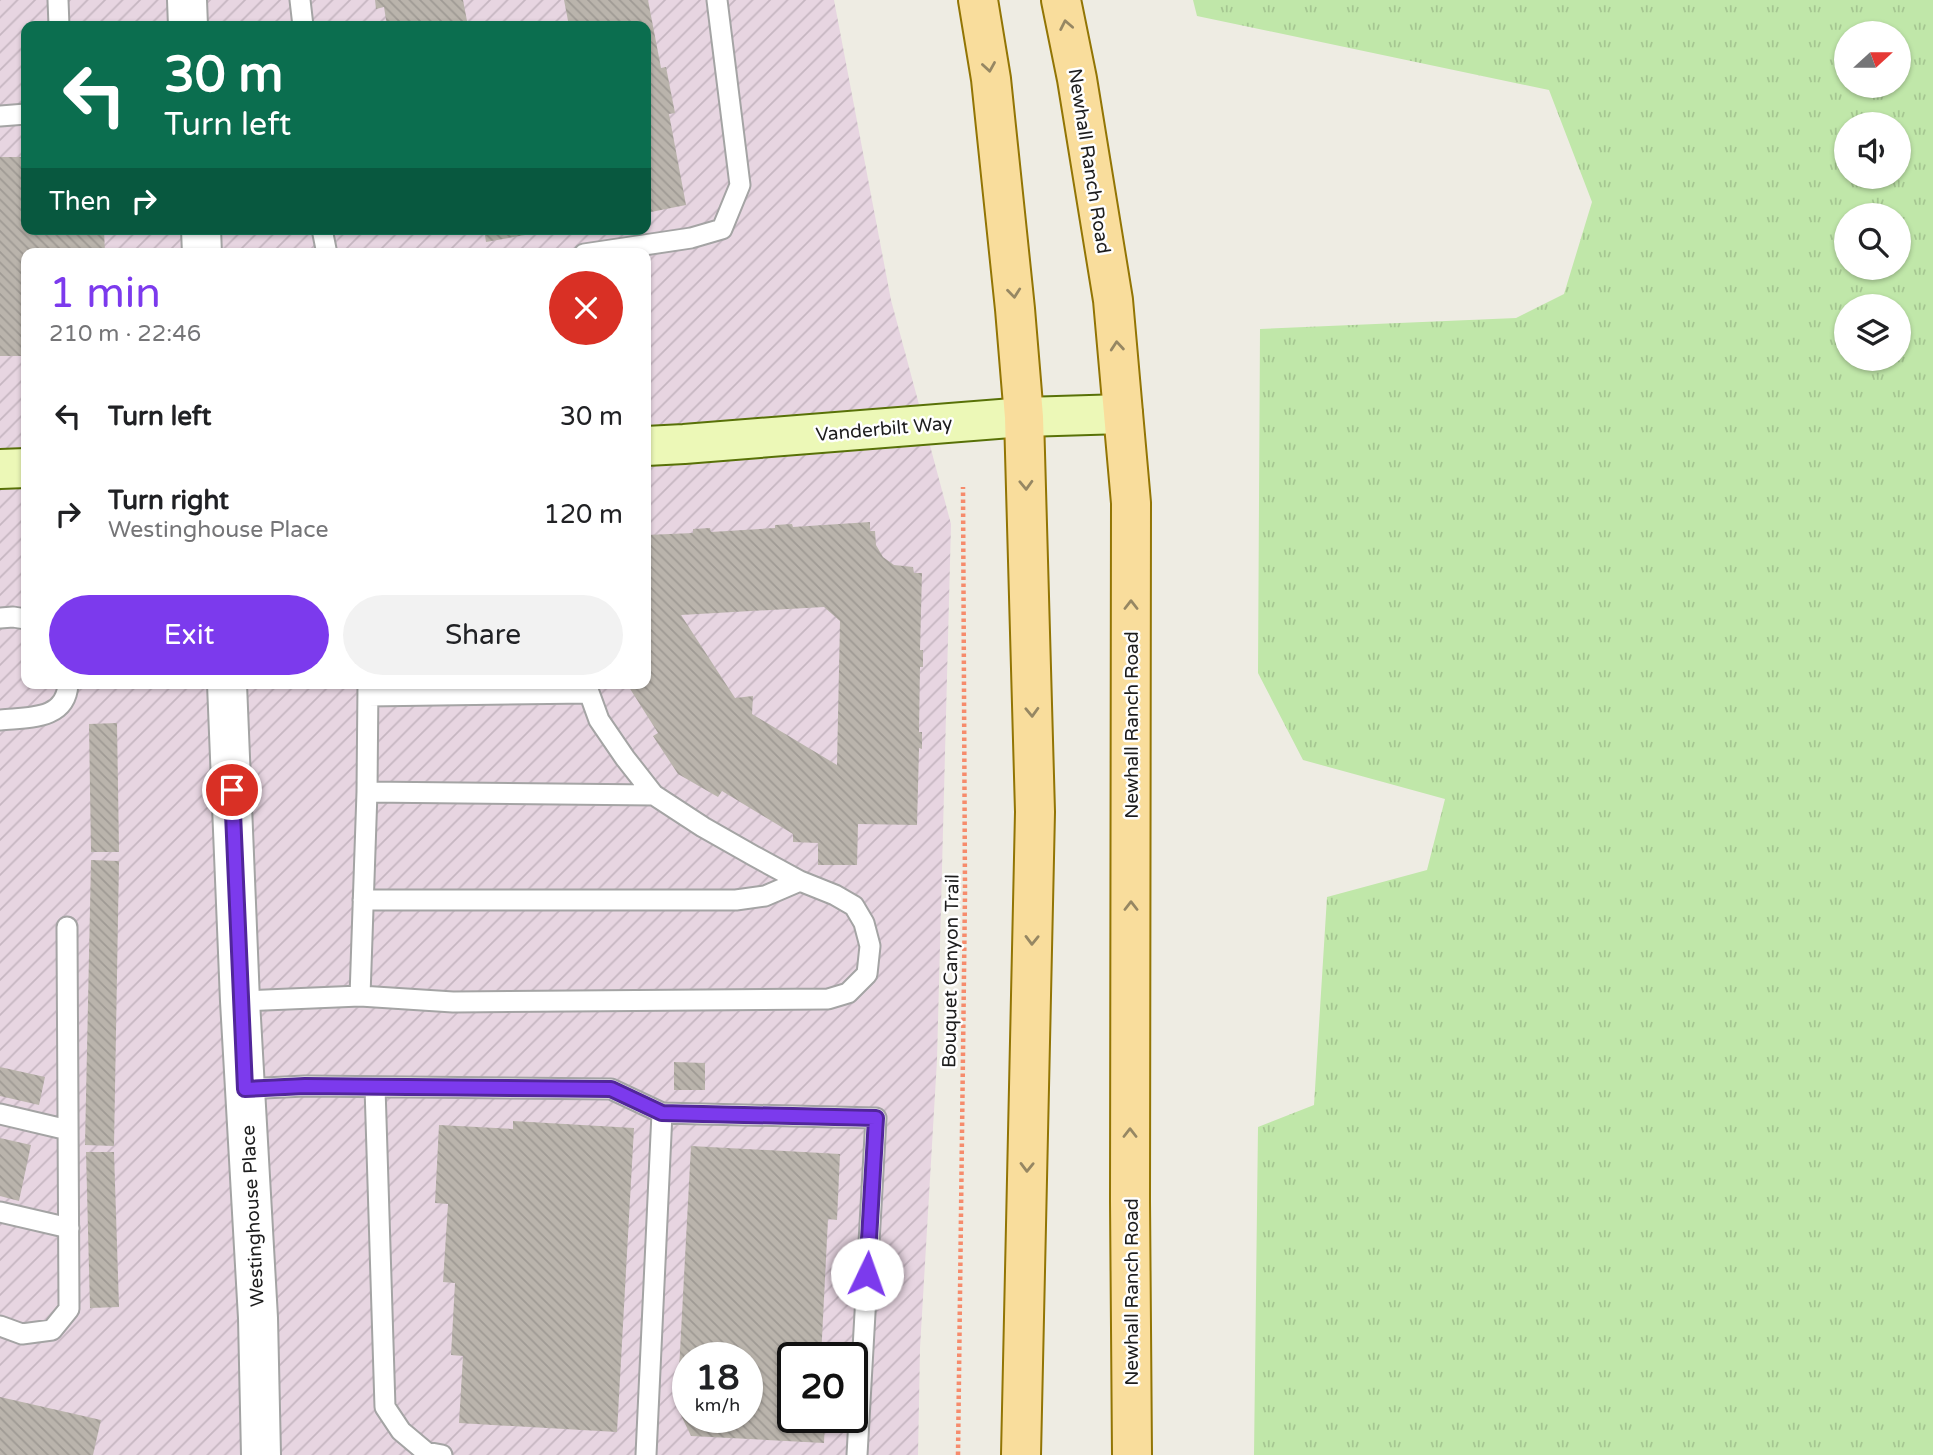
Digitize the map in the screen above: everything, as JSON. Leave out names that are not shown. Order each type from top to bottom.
[{"type":"main road","points":[[978,0],[991,79],[1024,417],[1035,812],[1021,1455]]},
{"type":"main road","name":"Newhall Ranch Road","points":[[1061,0],[1077,79],[1113,300],[1131,503],[1132,1455]]},
{"type":"street","points":[[187,0],[188,21]]},
{"type":"street","name":"Vanderbilt Way","points":[[651,446],[1024,417],[1123,414]]},
{"type":"street","points":[[0,469],[21,468]]},
{"type":"street","name":"Westinghouse Place","points":[[227,689],[240,1001],[258,1318],[261,1455]]},
{"type":"lane","points":[[58,0],[59,21]]},
{"type":"lane","points":[[300,0],[302,21]]},
{"type":"lane","points":[[624,248],[691,238],[722,229],[740,185],[717,0]]},
{"type":"lane","points":[[0,116],[21,114]]},
{"type":"lane","points":[[0,618],[21,618]]},
{"type":"lane","points":[[0,720],[46,715],[61,707],[68,689]]},
{"type":"lane","points":[[240,1001],[360,996],[453,1002],[828,999],[848,993],[867,974],[870,946],[864,923],[854,906],[800,881],[703,827],[654,794],[599,720],[587,689],[368,690],[360,996]]},
{"type":"lane","points":[[367,792],[654,794]]},
{"type":"lane","points":[[363,900],[736,900],[765,896],[800,881]]},
{"type":"lane","points":[[0,1326],[22,1334],[52,1330],[69,1309],[67,928]]},
{"type":"lane","points":[[245,1089],[305,1086],[611,1089],[662,1113],[876,1118],[857,1455]]},
{"type":"lane","points":[[375,1087],[385,1407],[401,1431],[426,1452],[442,1455]]},
{"type":"lane","points":[[646,1455],[662,1113]]},
{"type":"lane","points":[[0,1114],[68,1130]]},
{"type":"lane","points":[[0,1212],[69,1228]]},
{"type":"path","name":"Bouquet Canyon Trail","points":[[958,1455],[965,893],[963,487]]},
{"type":"shaded area","points":[[0,0],[834,0],[891,300],[951,524],[937,1060],[920,1348],[918,1455],[0,1455]]},
{"type":"green space","points":[[1193,0],[1933,0],[1933,1455],[1254,1455],[1258,1127],[1314,1105],[1327,897],[1427,870],[1445,799],[1303,760],[1258,673],[1260,329],[1516,318],[1564,294],[1592,202],[1549,90],[1197,16]]},
{"type":"building","points":[[375,0],[463,0],[467,21],[386,21],[384,7],[376,9]]},
{"type":"building","points":[[564,0],[648,0],[661,68],[666,67],[675,113],[669,114],[686,205],[651,212],[651,21],[568,21]]},
{"type":"building","points":[[0,157],[21,157],[21,235],[104,235],[105,248],[21,248],[21,356],[0,356]]},
{"type":"building","points":[[485,235],[525,235],[486,242]]},
{"type":"building","points":[[870,522],[870,531],[875,531],[876,545],[883,557],[894,565],[913,567],[914,573],[922,573],[920,650],[923,650],[923,667],[920,667],[919,732],[922,732],[922,749],[919,748],[917,825],[858,824],[857,865],[818,865],[818,843],[793,842],[793,834],[722,791],[718,797],[678,774],[653,736],[658,733],[630,689],[651,689],[651,535],[693,533],[693,529],[710,528],[711,532],[775,528],[775,525],[792,524],[793,527]],"holes":[[[824,607],[840,621],[837,765],[752,714],[753,696],[735,698],[681,615]]]},
{"type":"building","points":[[117,723],[119,852],[91,852],[89,724]]},
{"type":"building","points":[[91,860],[119,861],[114,1146],[85,1145]]},
{"type":"building","points":[[674,1062],[705,1063],[705,1090],[674,1090]]},
{"type":"building","points":[[0,1067],[45,1077],[39,1105],[0,1096]]},
{"type":"building","points":[[513,1121],[634,1128],[617,1432],[459,1423],[463,1356],[451,1355],[455,1283],[443,1282],[448,1204],[435,1203],[439,1125],[513,1129]]},
{"type":"building","points":[[0,1138],[31,1145],[19,1201],[0,1196]]},
{"type":"building","points":[[691,1146],[840,1154],[837,1220],[828,1219],[822,1342],[777,1342],[777,1433],[824,1433],[824,1443],[691,1436],[690,1433],[763,1433],[763,1342],[680,1342]]},
{"type":"building","points":[[86,1152],[114,1152],[119,1307],[90,1308]]},
{"type":"building","points":[[0,1397],[101,1420],[93,1455],[0,1455]]},
{"type":"route","points":[[232,790],[245,1089],[305,1086],[611,1089],[662,1113],[876,1118],[867,1274]]}]
